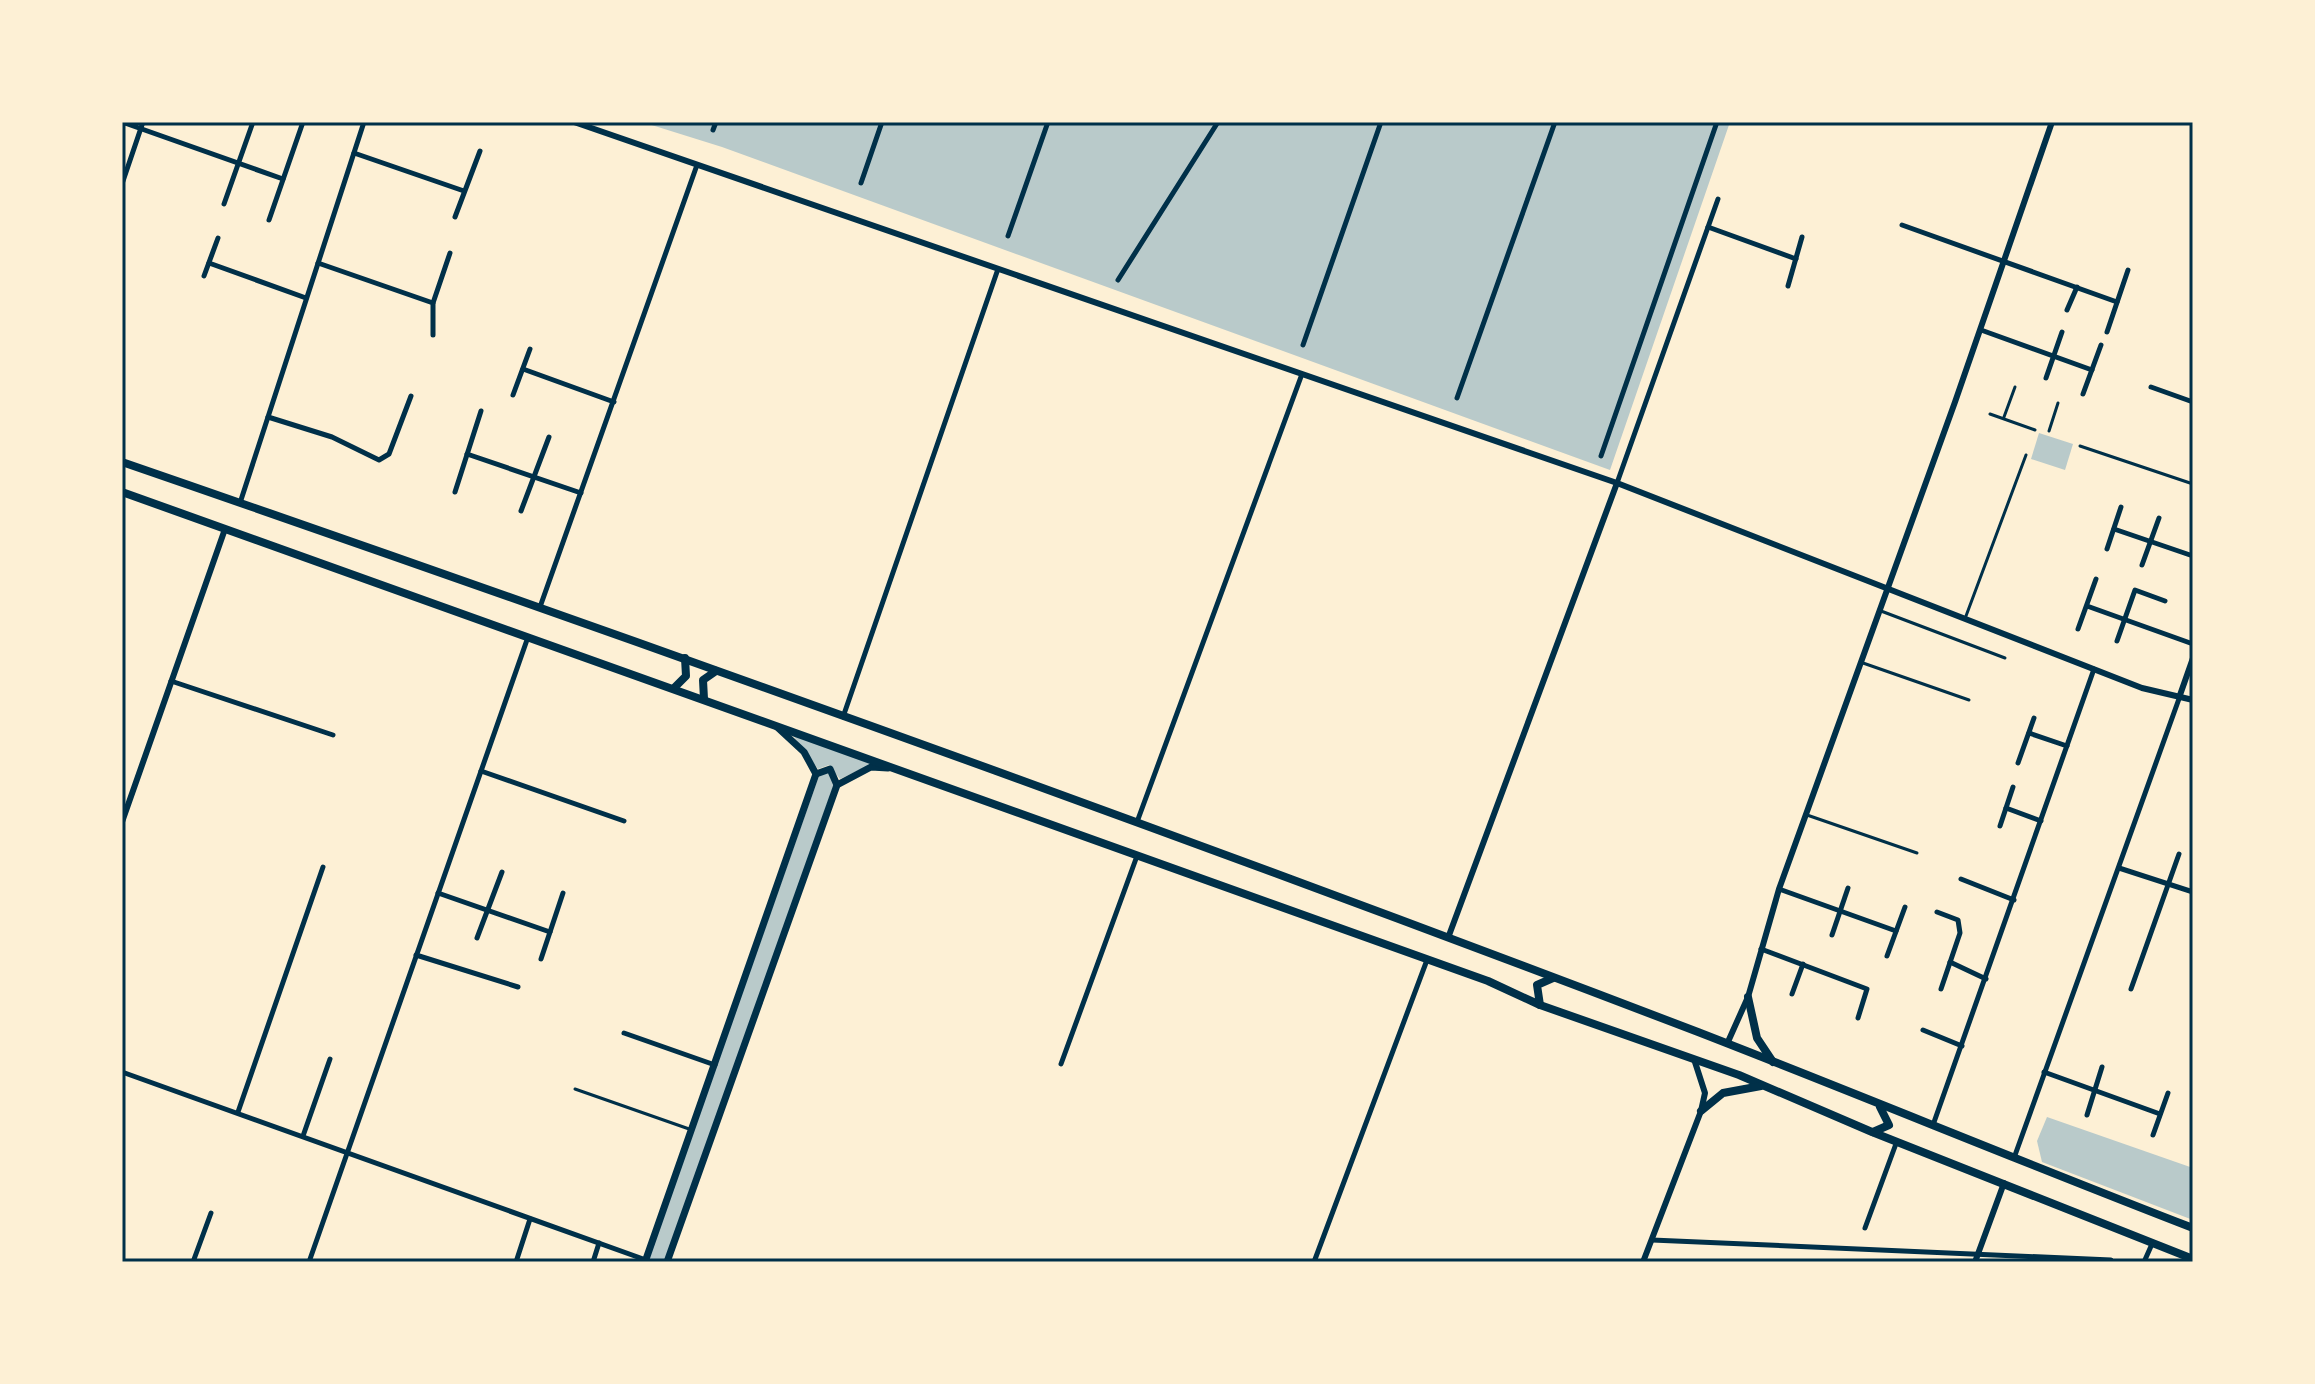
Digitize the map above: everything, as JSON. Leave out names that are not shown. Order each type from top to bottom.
[{"type":"main road","points":[[122,462],[685,658],[1448,938],[1727,1044],[2193,1228]]},
{"type":"main road","points":[[122,492],[1137,855],[1427,960],[1540,1005],[1693,1057],[1872,1132],[2193,1259]]},
{"type":"main road","points":[[674,688],[686,676],[685,658]]},
{"type":"main road","points":[[704,699],[703,680],[717,670]]},
{"type":"main road","points":[[646,1261],[816,774],[804,752],[772,724]]},
{"type":"main road","points":[[667,1262],[837,785],[871,767],[894,768]]},
{"type":"main road","points":[[816,774],[830,769],[837,785]]},
{"type":"main road","points":[[1540,1005],[1537,985],[1553,978]]},
{"type":"main road","points":[[1748,997],[1757,1038],[1773,1062]]},
{"type":"main road","points":[[1701,1111],[1723,1093],[1766,1086]]},
{"type":"main road","points":[[1872,1132],[1889,1125],[1888,1116],[1880,1106]]},
{"type":"street","points":[[122,122],[142,125],[283,179]]},
{"type":"street","points":[[224,204],[253,122]]},
{"type":"street","points":[[269,220],[303,122]]},
{"type":"street","points":[[240,503],[364,122]]},
{"type":"street","points":[[574,122],[1617,483],[1966,616],[2094,669],[2162,694],[2180,695],[2193,700]]},
{"type":"street","points":[[713,130],[716,122]]},
{"type":"street","points":[[861,183],[882,122]]},
{"type":"street","points":[[1008,236],[1048,122]]},
{"type":"street","points":[[1118,280],[1218,122]]},
{"type":"street","points":[[1303,345],[1381,122]]},
{"type":"street","points":[[1457,398],[1555,122]]},
{"type":"street","points":[[1601,456],[1717,122]]},
{"type":"street","points":[[1727,1044],[1748,997],[1779,889],[1981,330],[2052,122]]},
{"type":"street","points":[[122,184],[142,125]]},
{"type":"street","points":[[455,217],[480,151]]},
{"type":"street","points":[[354,153],[464,191]]},
{"type":"street","points":[[540,607],[697,165]]},
{"type":"street","points":[[1448,938],[1617,483],[1718,199]]},
{"type":"street","points":[[1902,225],[2117,302]]},
{"type":"street","points":[[1708,227],[1796,259]]},
{"type":"street","points":[[1788,286],[1802,237]]},
{"type":"street","points":[[204,276],[218,238]]},
{"type":"street","points":[[433,335],[433,303],[450,253]]},
{"type":"street","points":[[209,263],[306,298]]},
{"type":"street","points":[[318,263],[433,303]]},
{"type":"street","points":[[843,717],[998,269]]},
{"type":"street","points":[[2107,332],[2128,270]]},
{"type":"street","points":[[2067,310],[2077,287]]},
{"type":"street","points":[[1981,330],[2092,370]]},
{"type":"street","points":[[2046,378],[2062,332]]},
{"type":"street","points":[[2083,394],[2101,345]]},
{"type":"street","points":[[513,395],[530,349]]},
{"type":"street","points":[[523,369],[614,402]]},
{"type":"street","points":[[1137,823],[1302,374]]},
{"type":"street","points":[[2151,387],[2193,402]]},
{"type":"street","points":[[268,417],[332,437],[365,456],[379,460],[389,454],[411,396]]},
{"type":"street","points":[[455,492],[481,411]]},
{"type":"street","points":[[521,511],[549,437]]},
{"type":"street","points":[[467,454],[581,493]]},
{"type":"street","points":[[2107,549],[2121,507]]},
{"type":"street","points":[[2142,565],[2159,518]]},
{"type":"street","points":[[122,822],[225,529]]},
{"type":"street","points":[[2114,529],[2193,556]]},
{"type":"street","points":[[2078,629],[2096,579]]},
{"type":"street","points":[[2117,641],[2135,590],[2165,601]]},
{"type":"street","points":[[2087,606],[2193,644]]},
{"type":"street","points":[[309,1262],[528,637]]},
{"type":"street","points":[[2014,1159],[2193,658]]},
{"type":"street","points":[[1933,1126],[2094,669]]},
{"type":"street","points":[[171,681],[333,735]]},
{"type":"street","points":[[2018,763],[2034,718]]},
{"type":"street","points":[[2029,733],[2067,746]]},
{"type":"street","points":[[481,771],[624,821]]},
{"type":"street","points":[[2000,826],[2013,787]]},
{"type":"street","points":[[2006,808],[2041,821]]},
{"type":"street","points":[[2131,989],[2179,854]]},
{"type":"street","points":[[1061,1064],[1137,855]]},
{"type":"street","points":[[238,1112],[323,867]]},
{"type":"street","points":[[2119,868],[2193,892]]},
{"type":"street","points":[[477,938],[502,872]]},
{"type":"street","points":[[1961,879],[2014,900]]},
{"type":"street","points":[[1832,935],[1848,888]]},
{"type":"street","points":[[1779,889],[1896,931]]},
{"type":"street","points":[[438,893],[550,932]]},
{"type":"street","points":[[541,959],[563,893]]},
{"type":"street","points":[[1887,956],[1905,907]]},
{"type":"street","points":[[1937,912],[1958,920],[1960,933],[1941,989]]},
{"type":"street","points":[[1760,949],[1867,989],[1858,1018]]},
{"type":"street","points":[[416,955],[518,987]]},
{"type":"street","points":[[1314,1262],[1427,960]]},
{"type":"street","points":[[1950,962],[1986,979]]},
{"type":"street","points":[[1792,994],[1803,964]]},
{"type":"street","points":[[1923,1030],[1962,1046]]},
{"type":"street","points":[[624,1033],[715,1065]]},
{"type":"street","points":[[1643,1262],[1701,1111],[1705,1093],[1693,1057]]},
{"type":"street","points":[[303,1136],[330,1059]]},
{"type":"street","points":[[2087,1115],[2102,1067]]},
{"type":"street","points":[[122,1072],[646,1261]]},
{"type":"street","points":[[2044,1072],[2160,1114]]},
{"type":"street","points":[[2153,1135],[2168,1093]]},
{"type":"street","points":[[1865,1228],[1898,1140]]},
{"type":"street","points":[[1976,1258],[2004,1183]]},
{"type":"street","points":[[193,1262],[211,1213]]},
{"type":"street","points":[[516,1262],[530,1219]]},
{"type":"street","points":[[1651,1240],[1976,1258],[2111,1260]]},
{"type":"street","points":[[593,1262],[599,1243]]},
{"type":"street","points":[[2144,1262],[2152,1244]]},
{"type":"lane","points":[[2003,419],[2015,387]]},
{"type":"lane","points":[[2049,431],[2058,403]]},
{"type":"lane","points":[[1990,414],[2035,430]]},
{"type":"lane","points":[[2080,446],[2193,484]]},
{"type":"lane","points":[[1966,616],[2026,455]]},
{"type":"lane","points":[[1878,610],[2005,658]]},
{"type":"lane","points":[[1859,661],[1969,700]]},
{"type":"lane","points":[[1806,815],[1917,853]]},
{"type":"lane","points":[[575,1089],[692,1130]]},
{"type":"shaded area","points":[[642,122],[1730,122],[1610,470],[722,147]]},
{"type":"shaded area","points":[[2039,433],[2073,444],[2065,470],[2031,459]]},
{"type":"shaded area","points":[[792,734],[872,764],[840,779],[829,765],[818,769]]},
{"type":"shaded area","points":[[828,772],[834,784],[665,1262],[647,1262],[819,776]]},
{"type":"shaded area","points":[[2047,1117],[2193,1168],[2193,1220],[2042,1162],[2037,1141]]}]
